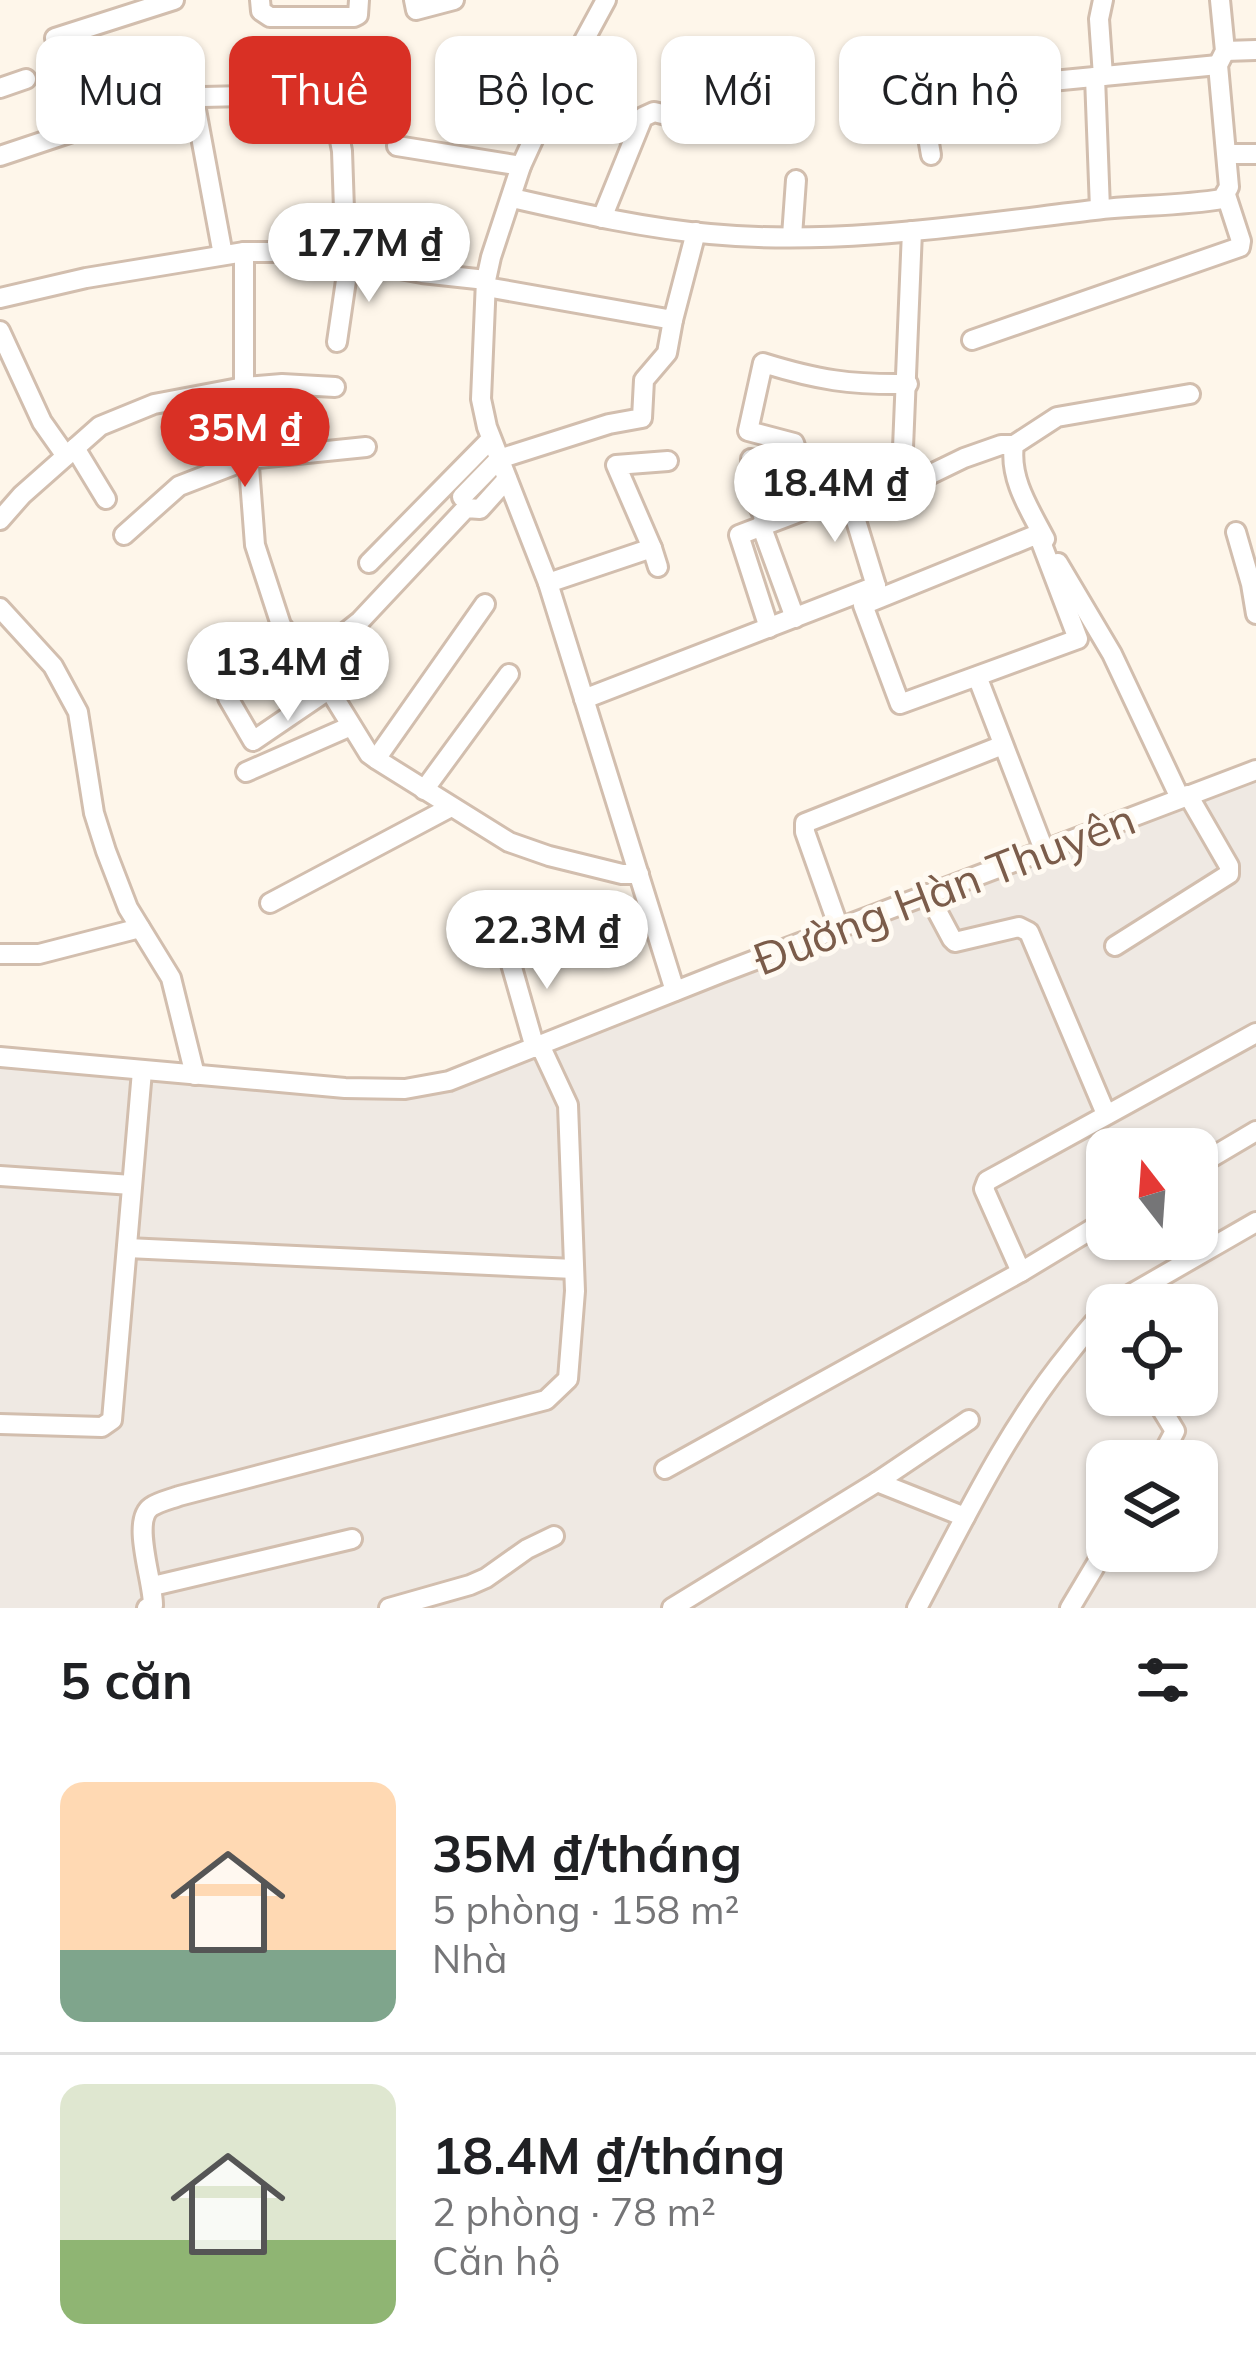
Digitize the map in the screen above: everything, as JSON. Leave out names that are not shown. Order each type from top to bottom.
[{"type":"street","points":[[107,0],[114,20]]},
{"type":"street","points":[[62,36],[174,0]]},
{"type":"street","points":[[260,0],[261,11],[270,17],[354,17],[359,0]]},
{"type":"street","points":[[415,5],[454,0]]},
{"type":"street","points":[[607,0],[520,166],[491,257],[481,398],[491,439],[548,584],[675,991]]},
{"type":"street","points":[[1100,209],[1099,20],[1103,0]]},
{"type":"street","points":[[512,198],[696,232],[792,236],[913,231],[1216,200],[1229,188],[1220,0]]},
{"type":"street","points":[[931,155],[912,98],[1099,77],[1256,50]]},
{"type":"street","points":[[0,88],[26,79]]},
{"type":"street","points":[[205,99],[329,94],[332,98],[342,151],[349,260],[337,342]]},
{"type":"street","points":[[602,218],[644,118],[648,113],[661,114]]},
{"type":"street","points":[[0,156],[36,144]]},
{"type":"street","points":[[202,144],[223,255]]},
{"type":"street","points":[[397,146],[520,166]]},
{"type":"street","points":[[1228,154],[1256,154]]},
{"type":"street","points":[[792,236],[796,180]]},
{"type":"street","points":[[972,340],[1240,247],[1226,195]]},
{"type":"street","points":[[902,472],[913,231]]},
{"type":"street","points":[[462,496],[499,459],[642,418],[644,380],[668,353],[696,232]]},
{"type":"street","points":[[244,252],[244,387],[255,545],[281,625],[376,759],[509,842],[622,874],[639,874]]},
{"type":"street","points":[[0,298],[223,255],[307,252],[673,320]]},
{"type":"street","points":[[0,331],[42,422],[106,499]]},
{"type":"street","points":[[815,505],[794,443],[748,430],[763,363],[813,379],[908,384]]},
{"type":"street","points":[[0,520],[100,426],[154,404],[244,387],[335,387]]},
{"type":"street","points":[[769,628],[739,535],[894,472],[929,475],[964,458],[1014,445],[1058,416],[1190,394]]},
{"type":"street","points":[[548,584],[655,557],[616,465],[609,424]]},
{"type":"street","points":[[369,563],[491,439]]},
{"type":"street","points":[[1014,445],[1017,480],[1036,523],[1112,654],[1184,797],[1228,866],[1228,874],[1115,946]]},
{"type":"street","points":[[124,536],[179,486],[249,459],[366,447]]},
{"type":"street","points":[[751,459],[753,493],[795,618]]},
{"type":"street","points":[[616,465],[668,461]]},
{"type":"street","points":[[308,663],[360,621],[466,508],[480,509],[507,479]]},
{"type":"street","points":[[846,488],[877,586]]},
{"type":"street","points":[[584,699],[1036,523]]},
{"type":"street","points":[[1236,532],[1256,614]]},
{"type":"street","points":[[1038,534],[1078,639],[976,676],[899,704],[862,605],[1038,534]]},
{"type":"street","points":[[376,759],[485,604]]},
{"type":"street","points":[[0,608],[53,666],[78,712],[94,813],[106,851],[128,908],[171,978],[195,1075]]},
{"type":"street","points":[[424,790],[509,674]]},
{"type":"street","points":[[976,676],[1043,850]]},
{"type":"street","points":[[228,698],[253,741],[328,690]]},
{"type":"street","points":[[246,772],[351,726]]},
{"type":"street","points":[[839,928],[805,823],[1003,745]]},
{"type":"street","name":"Đường Hàn Thuyên","points":[[0,1057],[345,1088],[405,1089],[448,1081],[1256,770]]},
{"type":"street","points":[[270,903],[452,807]]},
{"type":"street","points":[[928,894],[956,942],[1018,927],[1029,932],[1106,1114]]},
{"type":"street","points":[[0,954],[39,954],[140,928]]},
{"type":"street","points":[[147,1608],[153,1605],[153,1586],[141,1530],[142,1518],[151,1506],[546,1400],[568,1379],[575,1291],[568,1105],[538,1047],[507,950]]},
{"type":"street","points":[[1021,1272],[984,1185],[1256,1033]]},
{"type":"street","points":[[0,1424],[102,1427],[112,1420],[142,1071]]},
{"type":"street","points":[[1218,1154],[1256,1131]]},
{"type":"street","points":[[0,1176],[132,1185]]},
{"type":"street","points":[[1154,1284],[1256,1222]]},
{"type":"street","points":[[664,1469],[1086,1233]]},
{"type":"street","points":[[127,1248],[574,1269]]},
{"type":"street","points":[[917,1608],[1027,1408],[1086,1338]]},
{"type":"street","points":[[672,1608],[970,1420]]},
{"type":"street","points":[[877,1482],[965,1516]]},
{"type":"street","points":[[389,1608],[470,1586],[554,1536]]},
{"type":"street","points":[[153,1586],[352,1539]]},
{"type":"street","points":[[1070,1608],[1091,1572]]},
{"type":"shaded area","points":[[1256,779],[1256,1608],[0,1608],[0,1066],[343,1097],[406,1098],[448,1090]]}]
